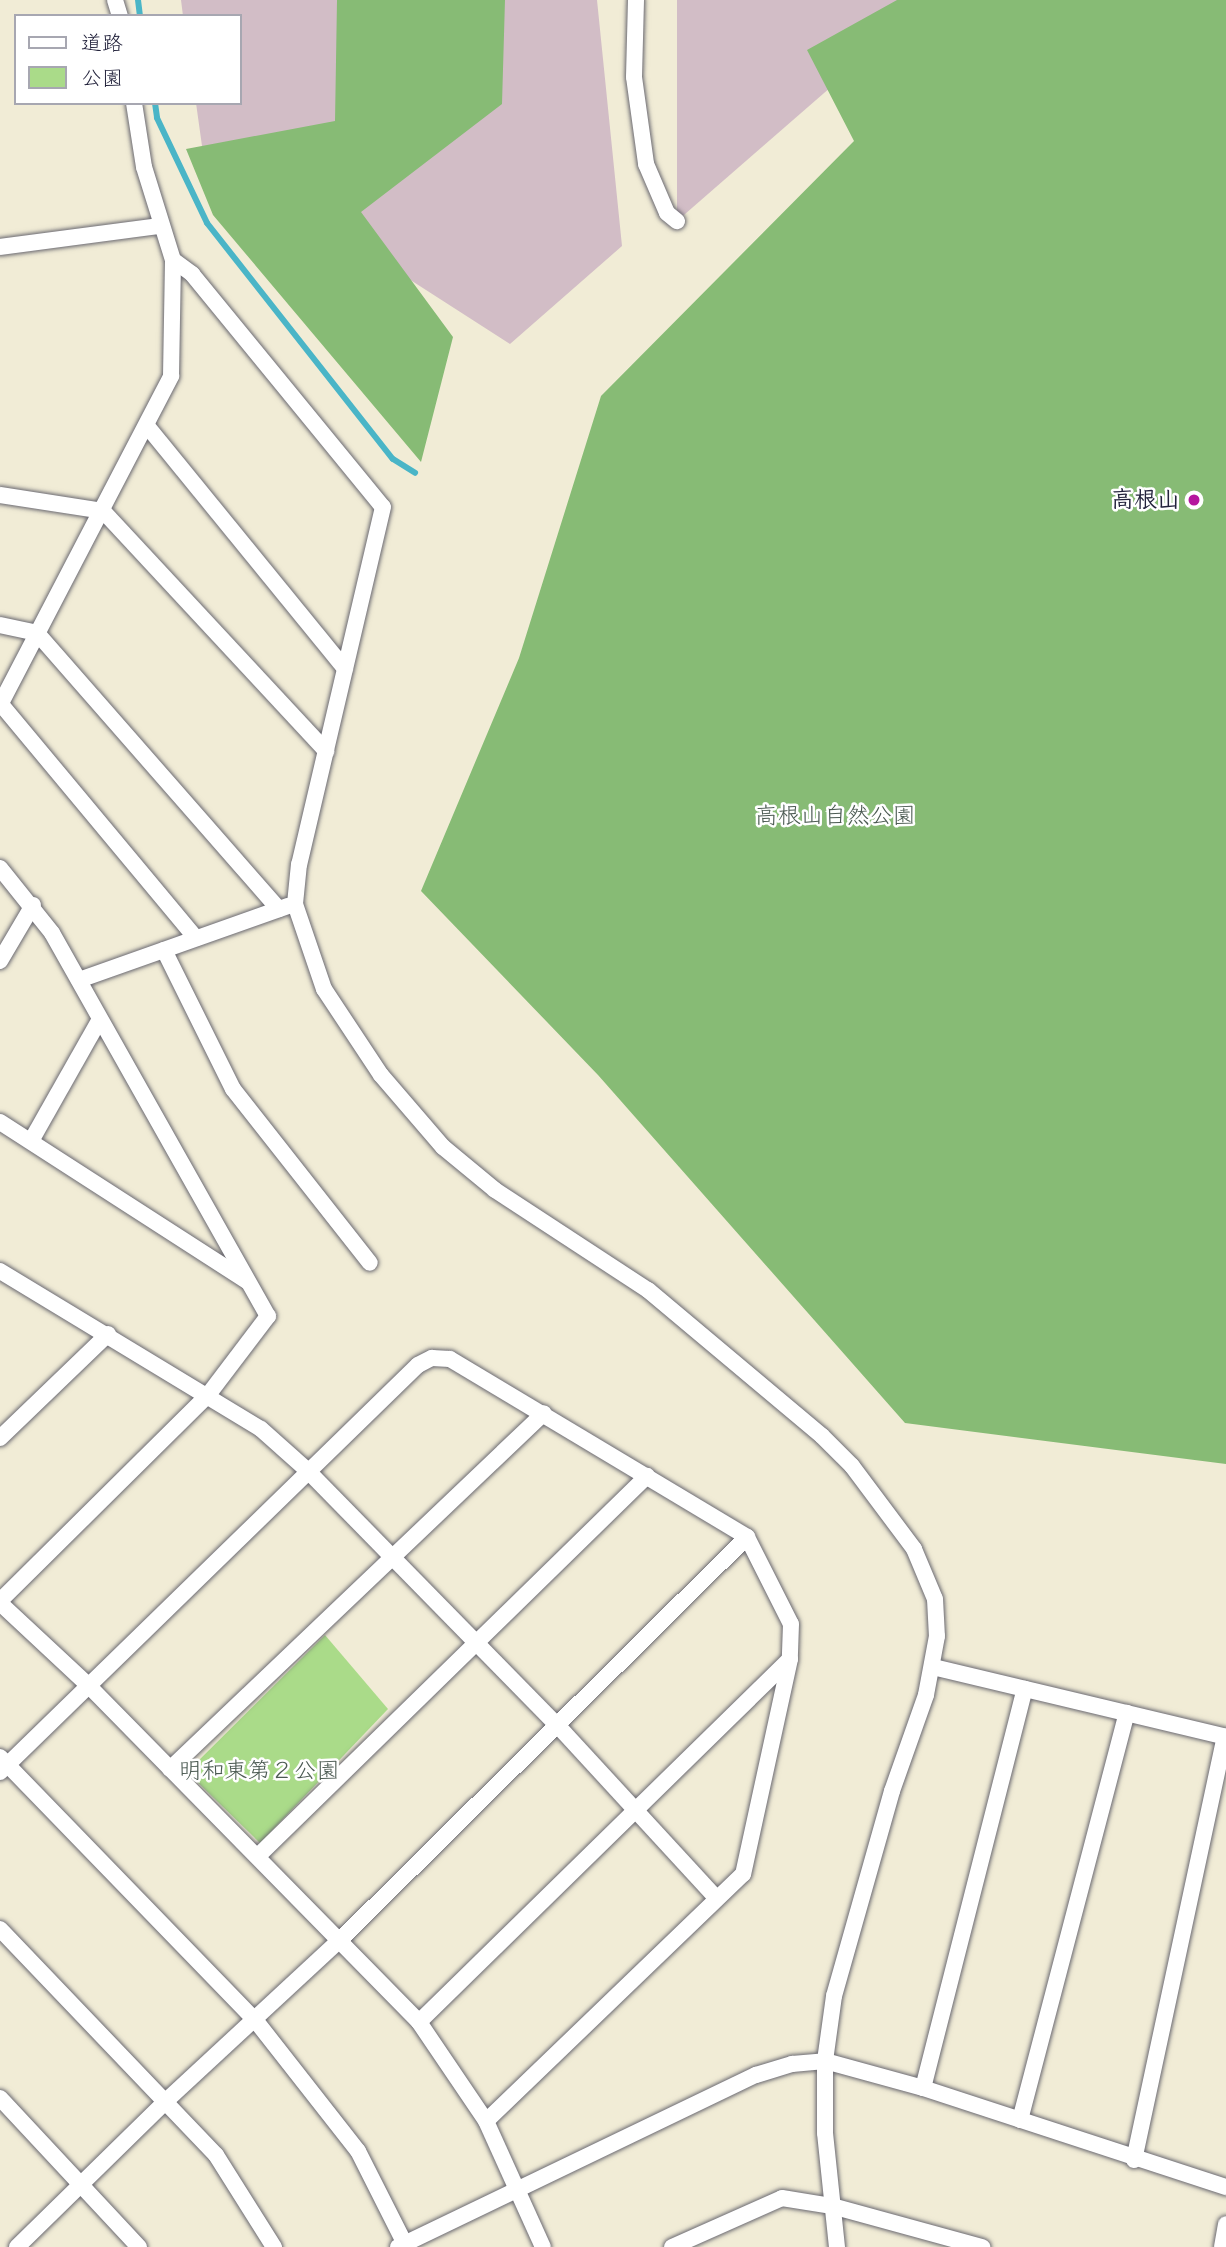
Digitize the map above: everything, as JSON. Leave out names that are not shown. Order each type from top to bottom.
[{"type":"street","points":[[636,0],[634,77],[644,151],[667,213],[677,222]]},
{"type":"street","points":[[134,105],[160,226],[173,260],[171,376],[103,511],[0,704],[196,938]]},
{"type":"street","points":[[0,247],[160,226]]},
{"type":"street","points":[[173,260],[192,274],[380,498],[384,518],[287,906]]},
{"type":"street","points":[[147,426],[345,669]]},
{"type":"street","points":[[0,495],[103,511],[326,751]]},
{"type":"street","points":[[0,625],[37,633],[287,906],[324,989],[347,1028],[443,1147],[495,1190],[648,1290],[785,1402],[852,1466],[914,1549],[935,1599],[933,1667],[834,1996],[825,2061],[832,2206],[837,2247]]},
{"type":"street","points":[[0,868],[33,905],[79,980],[99,1021],[268,1316],[208,1395],[0,1602],[87,1684],[419,2022],[486,2121],[543,2247]]},
{"type":"street","points":[[0,961],[33,905]]},
{"type":"street","points":[[79,980],[287,906]]},
{"type":"street","points":[[164,950],[233,1088],[370,1263]]},
{"type":"street","points":[[31,1142],[99,1021]]},
{"type":"street","points":[[0,1122],[249,1282]]},
{"type":"street","points":[[1,1273],[108,1334],[261,1429],[308,1471],[559,1727],[716,1898]]},
{"type":"street","points":[[0,1438],[108,1334]]},
{"type":"street","points":[[486,2121],[744,1874],[790,1659],[791,1624],[747,1537],[450,1359],[432,1358],[418,1365],[3,1764],[256,2021],[358,2151],[402,2245],[756,2075],[792,2064],[825,2061],[923,2088],[1134,2160],[1226,2187]]},
{"type":"street","points":[[170,1769],[544,1413]]},
{"type":"street","points":[[258,1856],[474,1641],[647,1476]]},
{"type":"street","points":[[18,2247],[81,2181],[256,2021],[559,1727],[747,1537]]},
{"type":"street","points":[[419,2022],[790,1659]]},
{"type":"street","points":[[933,1667],[1226,1737],[1134,2160]]},
{"type":"street","points":[[923,2088],[1025,1689]]},
{"type":"street","points":[[1020,2120],[1127,1713]]},
{"type":"street","points":[[0,1929],[216,2155],[274,2247]]},
{"type":"street","points":[[0,2098],[81,2181],[139,2247]]},
{"type":"street","points":[[672,2247],[782,2199],[832,2206],[982,2247]]},
{"type":"street","points":[[1222,2247],[1226,2224]]},
{"type":"shaded area","points":[[181,0],[597,0],[622,246],[510,344],[202,146],[196,105],[242,105],[242,14],[183,14]]},
{"type":"shaded area","points":[[677,0],[931,0],[677,221]]},
{"type":"green space","points":[[337,0],[505,0],[502,104],[361,212],[453,337],[421,462],[213,215],[186,149],[335,121]]},
{"type":"green space","name":"高根山自然公園","points":[[897,0],[1226,0],[1226,1464],[905,1423],[598,1075],[421,891],[519,658],[601,396],[854,141],[807,50]]},
{"type":"green space","name":"明和東第２公園","points":[[325,1635],[388,1709],[260,1843],[187,1772]]},
{"type":"waterway","points":[[138,0],[140,14]]},
{"type":"waterway","points":[[155,105],[157,118],[207,223],[393,459],[415,473]]},
{"type":"place","name":"高根山","points":[[1194,500]]}]
